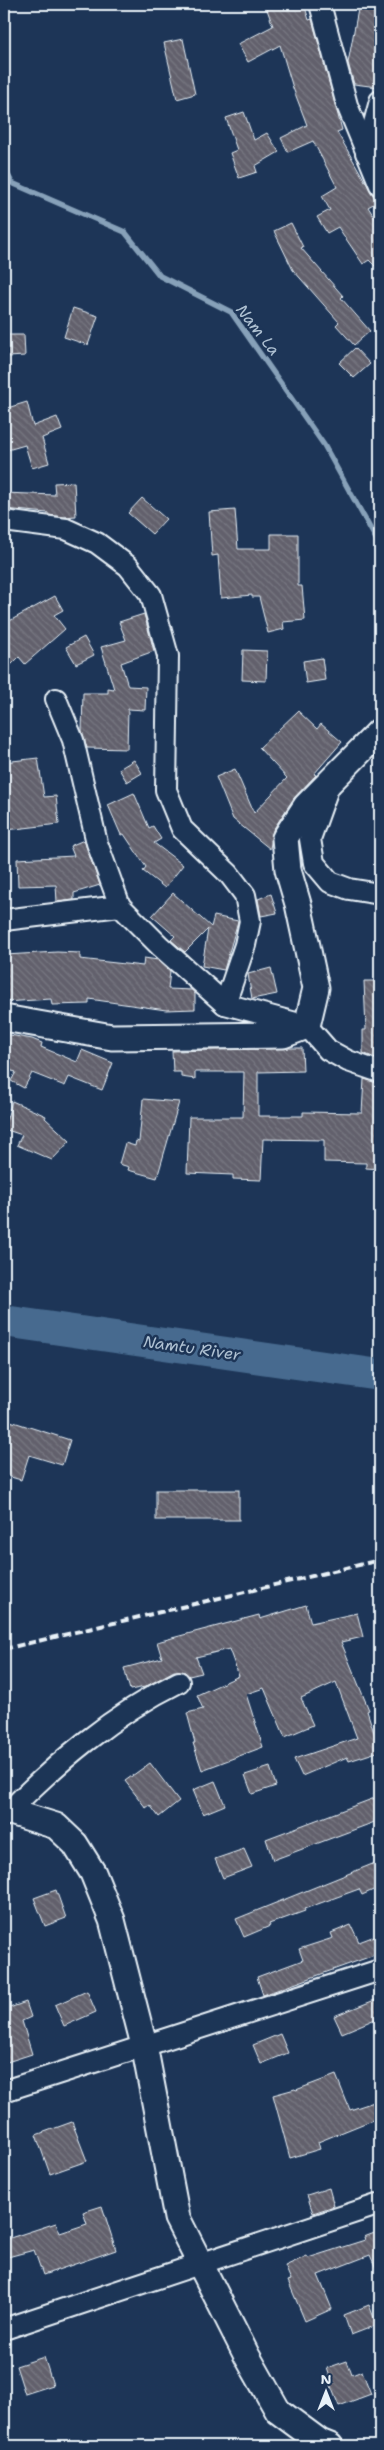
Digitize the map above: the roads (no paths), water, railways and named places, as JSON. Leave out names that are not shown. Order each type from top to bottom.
[{"type":"street","points":[[320,4],[347,105],[380,185]]},
{"type":"street","points":[[366,153],[380,101]]},
{"type":"street","points":[[4,521],[66,529],[97,543],[128,566],[151,595],[168,656],[166,790],[182,829],[229,874],[245,895],[250,921],[245,945],[225,1004]]},
{"type":"street","points":[[56,698],[73,740],[97,844],[120,906],[160,946],[225,1004],[307,1026],[328,1050],[348,1061],[380,1072]]},
{"type":"street","points":[[307,1026],[316,988],[298,904],[288,870],[285,838],[306,806],[378,733]]},
{"type":"street","points":[[330,782],[310,838],[314,863],[330,882],[348,889],[380,894]]},
{"type":"street","points":[[4,920],[120,906]]},
{"type":"street","points":[[4,1018],[112,1037],[283,1035],[307,1026]]},
{"type":"street","points":[[5,1813],[34,1785],[104,1726],[148,1697],[180,1682]]},
{"type":"street","points":[[5,1813],[56,1826],[75,1844],[93,1873],[112,1920],[144,2045],[178,2218],[199,2265],[278,2411],[320,2442],[330,2446]]},
{"type":"street","points":[[4,2092],[380,1970]]},
{"type":"street","points":[[4,2329],[380,2204]]},
{"type":"waterway","name":"Nam La","points":[[4,167],[12,183],[125,232],[160,276],[231,312],[324,445],[380,546]]},
{"type":"waterway","name":"Namtu River","points":[[4,1321],[380,1375]]},
{"type":"railway","points":[[4,1649],[380,1560]]}]
